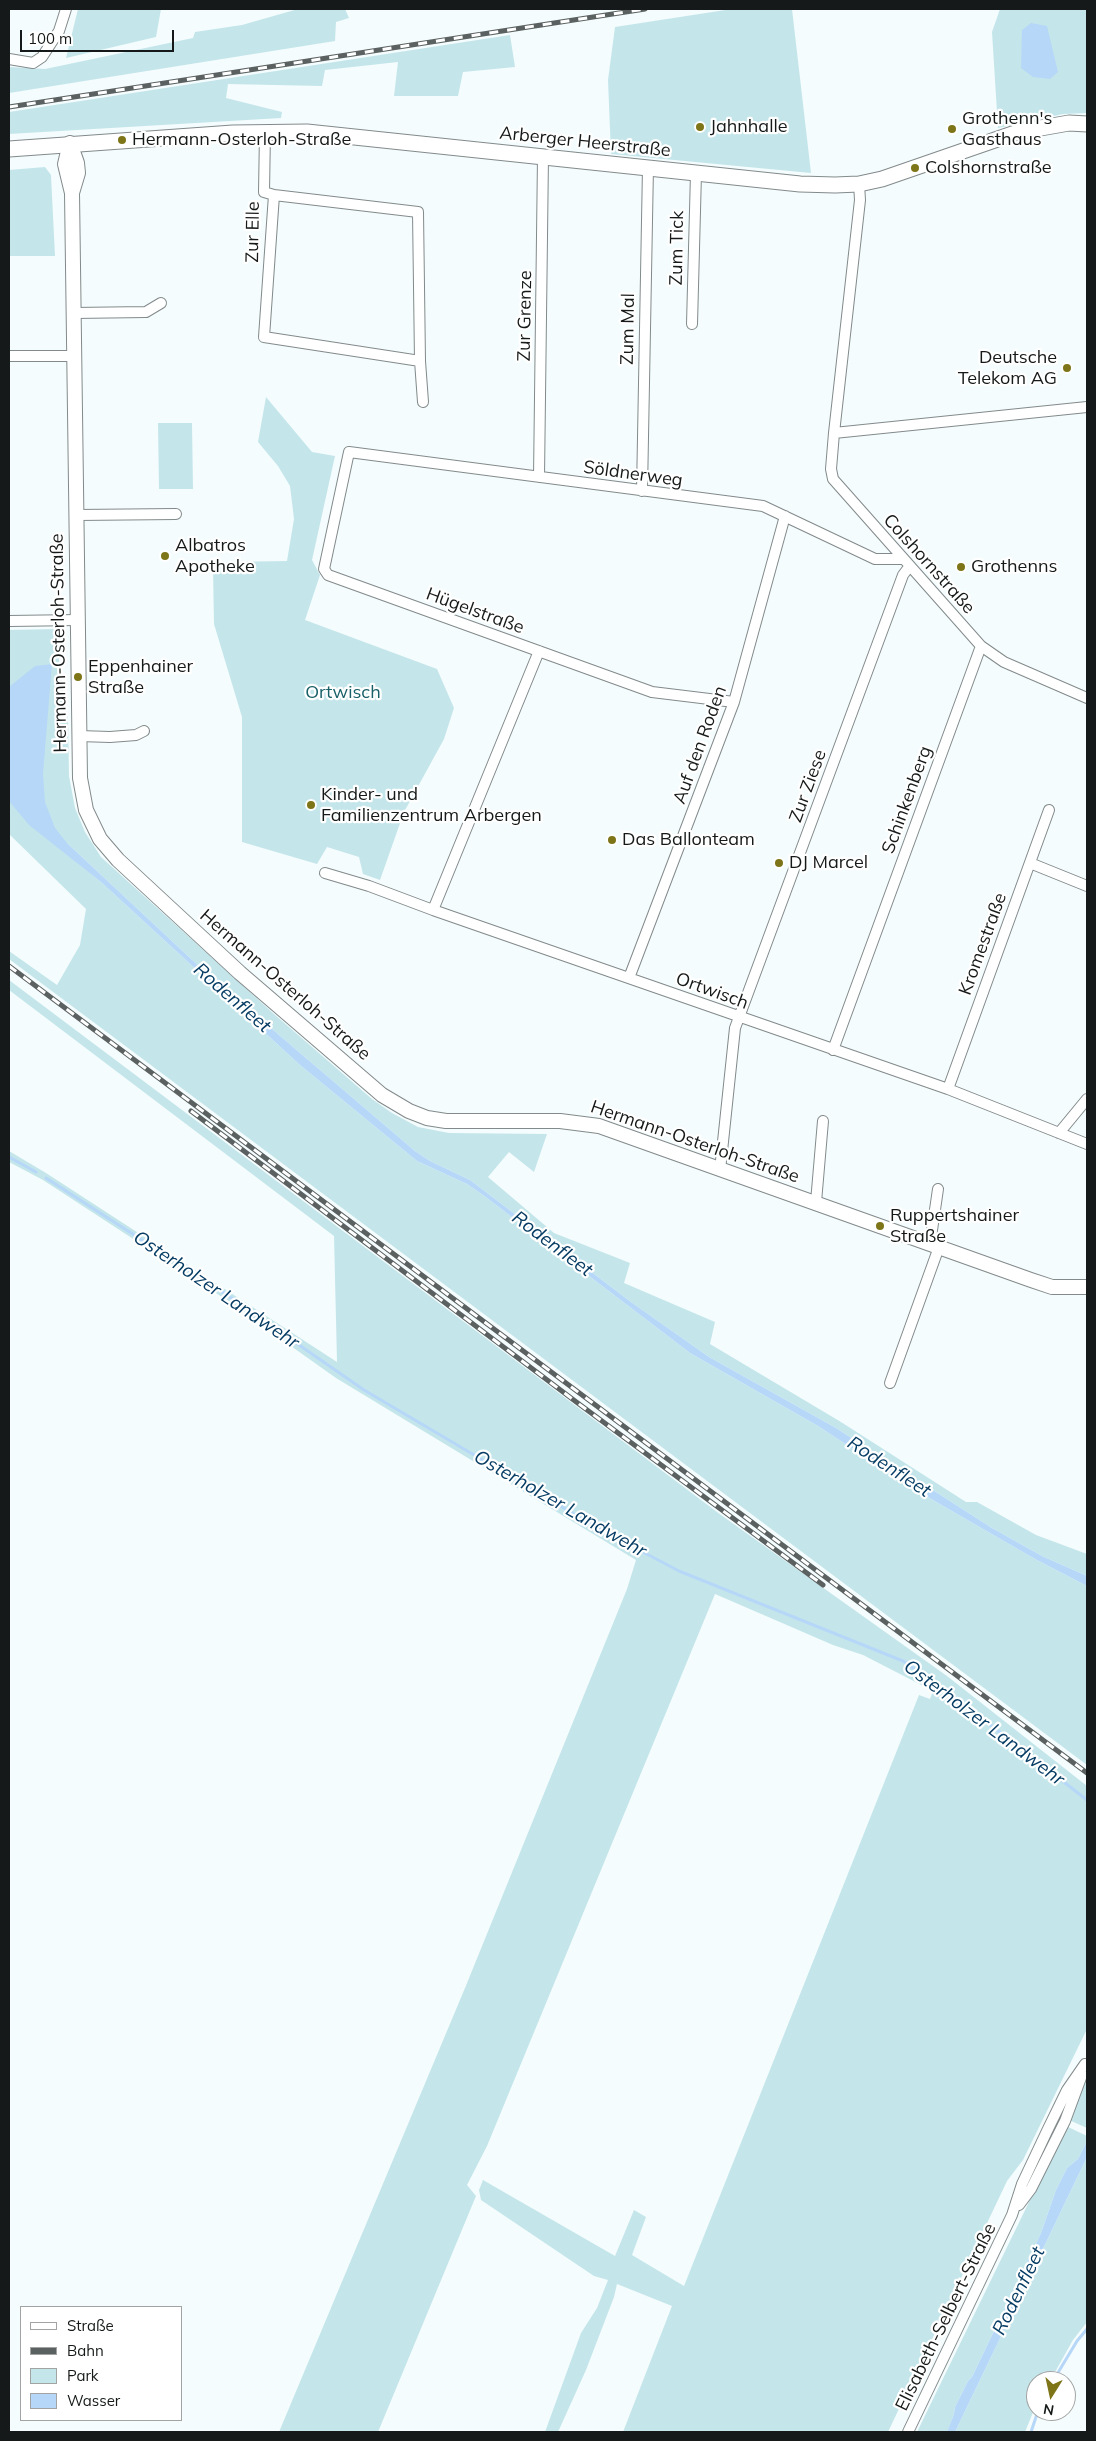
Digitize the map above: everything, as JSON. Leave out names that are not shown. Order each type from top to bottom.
[{"type":"main road","name":"Arberger Heerstraße","points":[[9,149],[70,143],[265,132],[308,132],[370,137],[800,184],[859,184],[882,179],[1018,132],[1069,123],[1087,124]]},
{"type":"street","points":[[9,59],[33,63],[42,57],[59,31],[66,9]]},
{"type":"street","name":"Zur Elle","points":[[265,132],[264,192],[274,195],[264,336],[420,361]]},
{"type":"street","name":"Hermann-Osterloh-Straße","points":[[70,143],[77,163],[78,173],[72,193],[80,790],[92,827],[118,860],[240,973],[389,1100],[409,1111],[427,1118],[446,1121],[560,1121],[585,1123],[816,1202],[1052,1287],[1087,1287]]},
{"type":"street","name":"Zur Grenze","points":[[539,477],[543,156]]},
{"type":"street","name":"Zum Mal","points":[[642,491],[648,167]]},
{"type":"street","name":"Zum Tick","points":[[692,324],[696,173]]},
{"type":"street","name":"Colshornstraße","points":[[859,184],[860,200],[834,433],[831,468],[833,479],[981,646],[1004,662],[1085,697]]},
{"type":"street","points":[[274,195],[418,212],[420,361],[423,402]]},
{"type":"street","points":[[74,313],[146,312],[161,303]]},
{"type":"street","points":[[9,356],[74,356]]},
{"type":"street","points":[[834,433],[1087,407]]},
{"type":"street","name":"Söldnerweg","points":[[349,452],[763,506],[875,559],[902,559]]},
{"type":"street","name":"Hügelstraße","points":[[349,452],[324,569],[328,575],[652,692],[734,702]]},
{"type":"street","points":[[77,515],[176,514]]},
{"type":"street","name":"Auf den Roden","points":[[629,978],[734,702],[785,516]]},
{"type":"street","name":"Zur Ziese","points":[[720,1170],[735,1028],[903,575],[910,567]]},
{"type":"street","points":[[9,621],[78,620]]},
{"type":"street","name":"Schinkenberg","points":[[833,1050],[981,646]]},
{"type":"street","points":[[434,910],[539,651]]},
{"type":"street","points":[[1085,697],[1087,686]]},
{"type":"street","points":[[79,736],[110,738],[136,735],[144,731]]},
{"type":"street","name":"Kromestraße","points":[[948,1089],[1049,810]]},
{"type":"street","points":[[1030,863],[1087,886]]},
{"type":"street","name":"Ortwisch","points":[[325,873],[369,886],[739,1018],[948,1089],[1087,1144]]},
{"type":"street","points":[[1059,1133],[1087,1099]]},
{"type":"street","points":[[816,1202],[823,1121]]},
{"type":"street","points":[[890,1383],[935,1246],[938,1189]]},
{"type":"street","name":"Elisabeth-Selbert-Straße","points":[[908,2432],[1012,2215],[1031,2189],[1064,2121],[1086,2062]]},
{"type":"green space","points":[[78,9],[161,9],[156,37],[66,58]]},
{"type":"green space","points":[[298,9],[345,9],[349,18],[336,22],[335,41],[9,93],[9,67],[45,69],[193,38],[195,32],[242,25]]},
{"type":"green space","points":[[732,9],[792,9],[811,173],[611,154],[608,80],[615,27]]},
{"type":"green space","points":[[1000,9],[1087,9],[1087,113],[1063,114],[998,128],[992,32]]},
{"type":"green space","points":[[510,35],[515,67],[463,72],[458,96],[394,96],[398,62],[325,70],[322,86],[228,84],[226,98],[282,112],[281,118],[9,134],[9,112]]},
{"type":"green space","points":[[45,167],[51,175],[55,256],[9,256],[9,170]]},
{"type":"green space","points":[[266,397],[312,452],[335,456],[312,560],[320,575],[305,620],[437,669],[454,708],[444,739],[404,812],[380,880],[363,874],[359,857],[327,847],[317,864],[242,842],[242,717],[214,624],[213,570],[228,562],[287,561],[294,519],[290,486],[278,466],[258,442]]},
{"type":"green space","points":[[158,423],[192,423],[193,489],[159,489]]},
{"type":"green space","points":[[56,629],[59,633],[59,662],[68,719],[69,776],[75,808],[85,832],[101,857],[274,1014],[372,1099],[392,1113],[418,1127],[449,1133],[547,1134],[534,1172],[509,1152],[488,1177],[554,1233],[630,1263],[624,1283],[715,1322],[710,1344],[841,1422],[966,1502],[977,1502],[1036,1535],[1087,1554],[1087,1576],[1042,1556],[992,1528],[836,1428],[709,1357],[631,1302],[470,1180],[430,1161],[415,1151],[204,971],[67,843],[61,849],[101,882],[300,1065],[417,1161],[467,1184],[483,1195],[690,1353],[818,1426],[919,1492],[1035,1559],[1087,1586],[1087,1765],[9,959],[9,951],[57,985],[80,945],[86,909],[9,834],[9,630]]},
{"type":"green space","points":[[9,980],[721,1515],[947,1676],[1087,1786],[1087,2029],[1023,2160],[1007,2181],[888,2432],[623,2432],[672,2306],[617,2284],[614,2297],[586,2370],[558,2432],[545,2432],[581,2333],[597,2308],[608,2280],[594,2276],[481,2200],[479,2190],[483,2180],[615,2256],[634,2210],[646,2217],[632,2255],[684,2286],[919,1695],[930,1699],[933,1691],[863,1655],[833,1645],[715,1594],[487,2146],[467,2185],[476,2196],[378,2432],[279,2432],[465,1988],[627,1589],[636,1560],[336,1378],[219,1295],[43,1180],[9,1162],[9,1151],[46,1173],[337,1362],[334,1236],[9,990]]},
{"type":"green space","points":[[1087,2077],[1087,2128],[1069,2120]]},
{"type":"green space","points":[[1066,2126],[1087,2136],[1087,2141],[1078,2159],[1067,2168],[1056,2190],[1041,2233],[972,2377],[968,2381],[955,2407],[948,2430],[947,2432],[917,2432]]},
{"type":"green space","points":[[1087,2157],[1087,2322],[1073,2340],[1056,2371],[1026,2371],[1026,2421],[1029,2421],[1025,2432],[955,2432]]},
{"type":"water","points":[[1031,23],[1047,26],[1058,72],[1050,79],[1033,77],[1021,68],[1022,30]]},
{"type":"water","name":"Rodenfleet","points":[[52,664],[43,774],[45,802],[55,828],[67,843],[204,971],[415,1151],[430,1161],[470,1180],[631,1302],[709,1357],[836,1428],[992,1528],[1042,1556],[1087,1576],[1087,1586],[1035,1559],[919,1492],[818,1426],[690,1353],[483,1195],[467,1184],[417,1161],[300,1065],[101,882],[29,825],[9,801],[9,687],[35,666]]},
{"type":"water","name":"Rodenfleet","points":[[1087,2141],[1087,2157],[955,2432],[947,2432],[955,2407],[968,2381],[972,2377],[1041,2233],[1056,2190],[1067,2168],[1078,2159]]},
{"type":"waterway","name":"Osterholzer Landwehr","points":[[9,1157],[36,1172]]},
{"type":"waterway","name":"Osterholzer Landwehr","points":[[46,1178],[227,1295],[364,1390],[603,1531],[679,1571],[903,1661],[949,1693],[1087,1800]]},
{"type":"waterway","name":"Osterholzer Landwehr","points":[[1059,2371],[1077,2341],[1087,2329]]},
{"type":"waterway","name":"Osterholzer Landwehr","points":[[1031,2432],[1035,2421]]},
{"type":"railway","points":[[9,107],[645,9]]},
{"type":"railway","points":[[9,966],[1087,1773]]},
{"type":"railway","points":[[191,1111],[575,1401],[823,1585]]},
{"type":"place","name":"Jahnhalle","points":[[700,127]]},
{"type":"place","name":"Grothenn's Gasthaus","points":[[952,129]]},
{"type":"place","name":"Hermann-Osterloh-Straße","points":[[122,140]]},
{"type":"place","name":"Colshornstraße","points":[[915,168]]},
{"type":"place","name":"Deutsche Telekom AG","points":[[1067,368]]},
{"type":"place","name":"Albatros Apotheke","points":[[165,556]]},
{"type":"place","name":"Grothenns","points":[[961,567]]},
{"type":"place","name":"Eppenhainer Straße","points":[[78,677]]},
{"type":"place","name":"Kinder- und Familienzentrum Arbergen","points":[[311,805]]},
{"type":"place","name":"Das Ballonteam","points":[[612,840]]},
{"type":"place","name":"DJ Marcel","points":[[779,863]]},
{"type":"place","name":"Ruppertshainer Straße","points":[[880,1226]]}]
